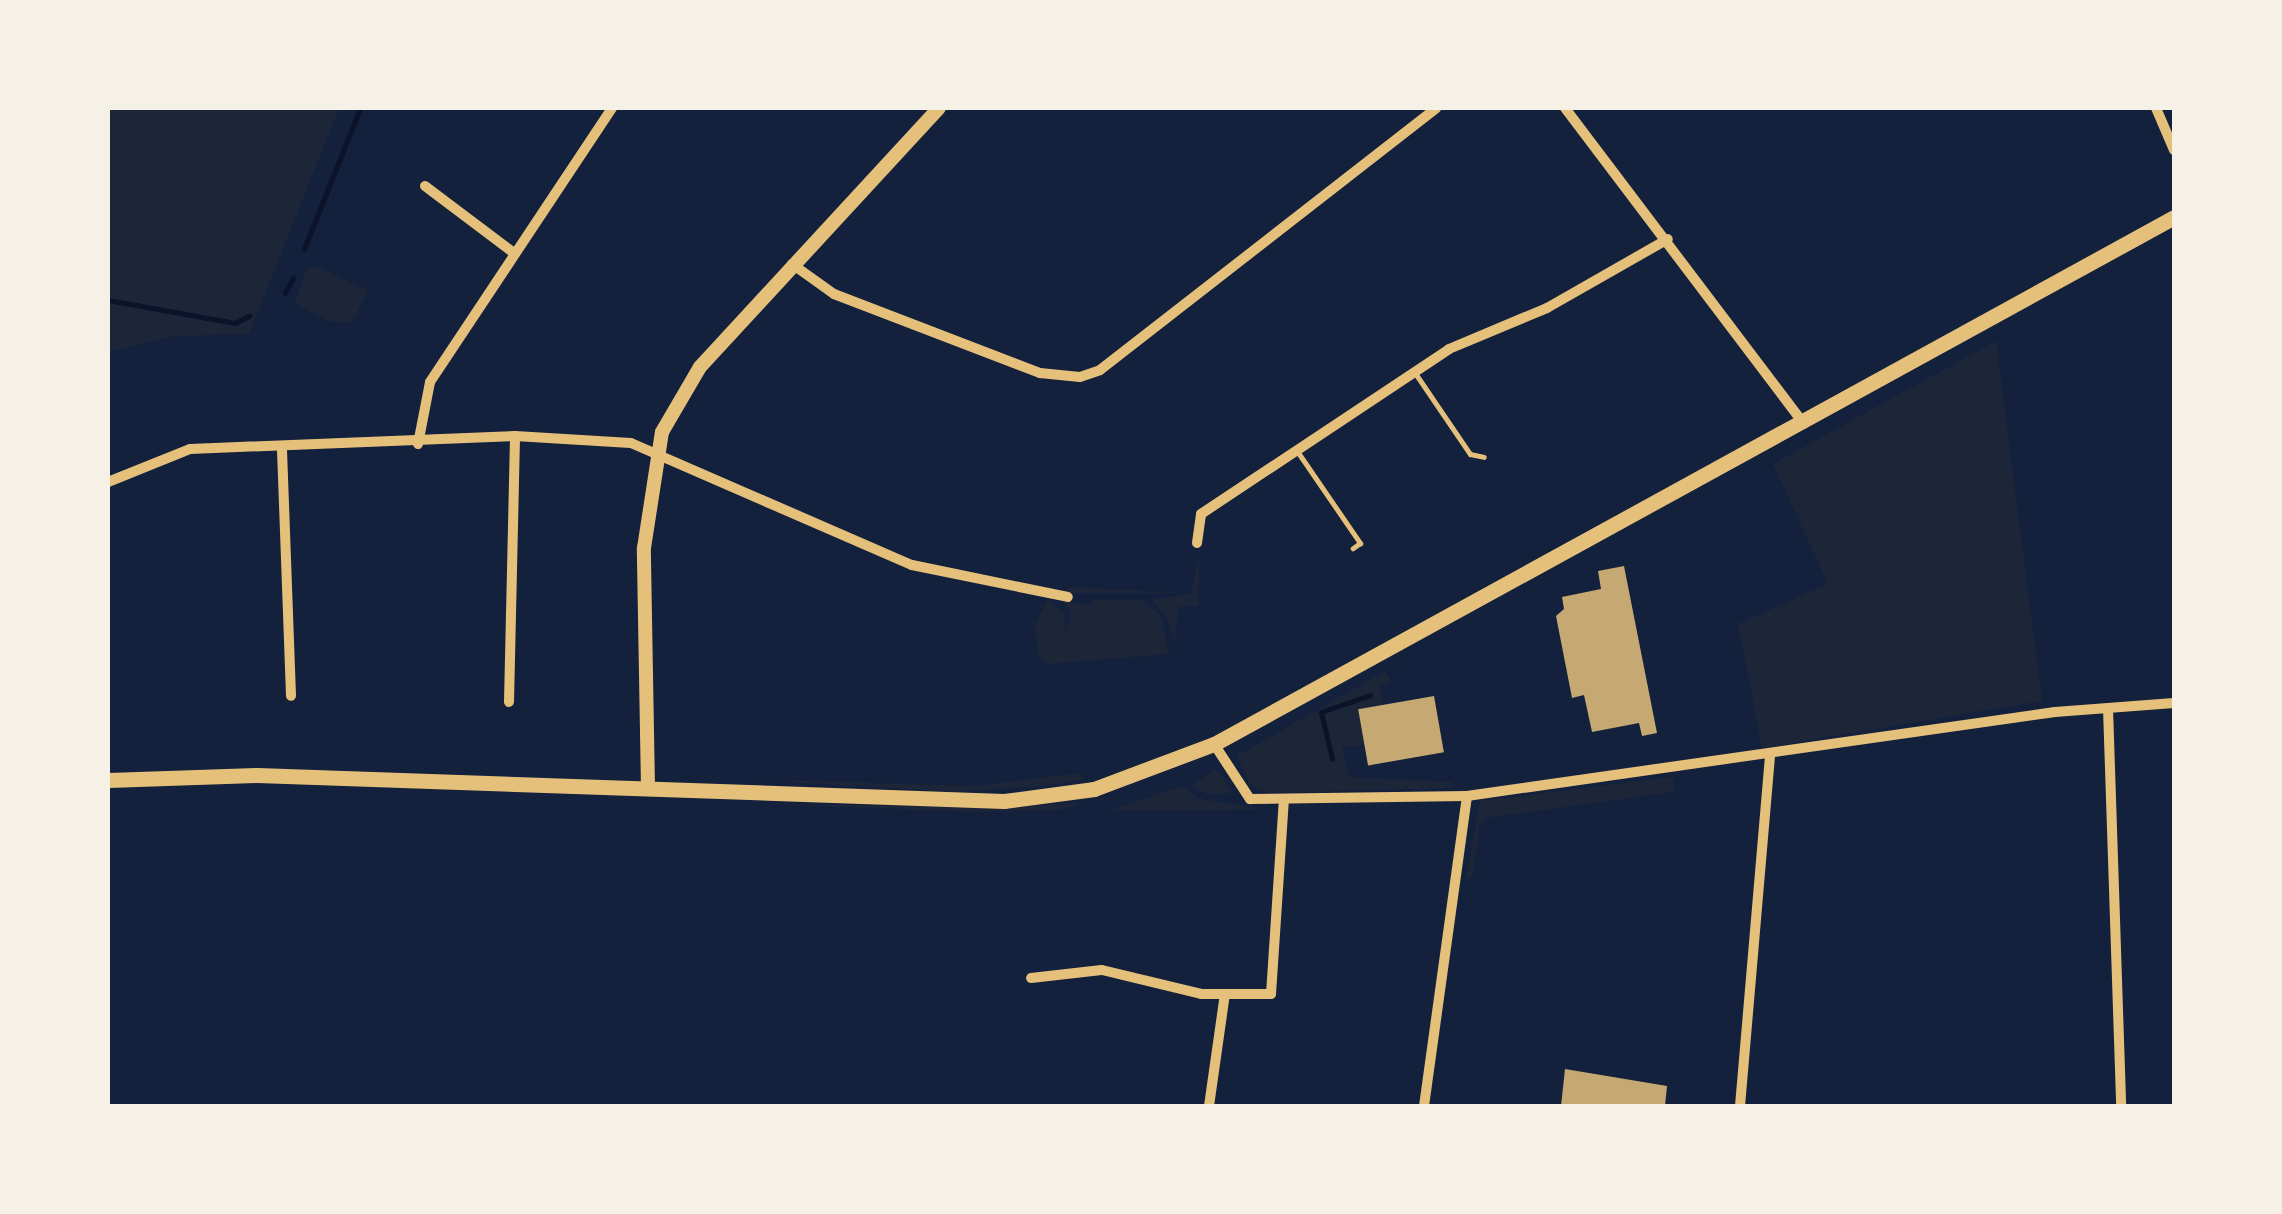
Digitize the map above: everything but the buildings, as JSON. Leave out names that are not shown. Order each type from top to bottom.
[{"type":"main road","points":[[108,780],[257,775],[1004,802],[1110,784],[1214,744],[1804,424],[2174,217]]},
{"type":"street","points":[[418,444],[430,382],[612,108]]},
{"type":"street","points":[[648,789],[644,548],[656,449],[700,367],[939,108]]},
{"type":"street","points":[[792,264],[834,294],[1040,372],[1080,377],[1100,370],[1436,108]]},
{"type":"street","points":[[1565,108],[1668,239],[1804,424]]},
{"type":"street","points":[[2156,108],[2174,150]]},
{"type":"street","points":[[425,186],[514,254]]},
{"type":"street","points":[[1197,543],[1201,514],[1415,372],[1478,333],[1547,308],[1668,239]]},
{"type":"street","points":[[509,702],[515,436]]},
{"type":"street","points":[[108,482],[190,448],[282,450],[515,436],[656,449],[912,565],[1068,597]]},
{"type":"street","points":[[282,450],[291,696]]},
{"type":"street","points":[[1214,744],[1245,795],[1284,800],[1468,796],[2108,708],[2174,703]]},
{"type":"street","points":[[2108,708],[2121,1106]]},
{"type":"street","points":[[1740,1106],[1770,756]]},
{"type":"street","points":[[1424,1106],[1468,796]]},
{"type":"street","points":[[1031,978],[1102,970],[1225,994],[1270,994],[1284,800]]},
{"type":"street","points":[[1209,1106],[1225,994]]},
{"type":"lane","points":[[1415,372],[1470,454],[1484,456]]},
{"type":"lane","points":[[1297,450],[1360,543],[1353,548]]},
{"type":"shaded area","points":[[108,108],[339,108],[249,334],[176,336],[108,352]]},
{"type":"shaded area","points":[[319,267],[368,291],[352,322],[328,321],[295,303],[307,268]]},
{"type":"shaded area","points":[[1996,341],[2042,701],[1762,748],[1738,624],[1828,584],[1773,464]]},
{"type":"shaded area","points":[[1200,552],[1198,606],[1178,607],[1175,646],[1169,622],[1152,599],[1191,594]]},
{"type":"shaded area","points":[[1068,587],[1183,593],[1068,593]]},
{"type":"shaded area","points":[[1048,599],[1064,614],[1065,631],[1072,613],[1062,600],[1090,606],[1093,600],[1142,600],[1161,616],[1169,654],[1048,664],[1038,656],[1035,625]]},
{"type":"shaded area","points":[[1415,654],[1386,672],[1392,683],[1379,686],[1383,706],[1358,712],[1365,744],[1342,748],[1349,777],[1452,782],[1452,788],[1270,793],[1250,785],[1237,756]]},
{"type":"shaded area","points":[[1215,769],[1232,793],[1206,794],[1191,786]]},
{"type":"shaded area","points":[[1081,773],[1083,779],[1053,785],[957,792],[740,779],[975,786]]},
{"type":"shaded area","points":[[1673,777],[1674,792],[1492,817],[1480,823],[1472,878],[1466,879],[1480,801]]},
{"type":"shaded area","points":[[1182,786],[1200,799],[1262,809],[1108,811]]},
{"type":"shaded area","points":[[1083,802],[1066,809],[979,812],[742,803],[994,808]]},
{"type":"waterway","points":[[304,249],[360,108]]},
{"type":"waterway","points":[[285,293],[293,278]]},
{"type":"waterway","points":[[108,300],[235,323],[249,316]]},
{"type":"waterway","points":[[1332,759],[1321,712],[1370,695]]}]
